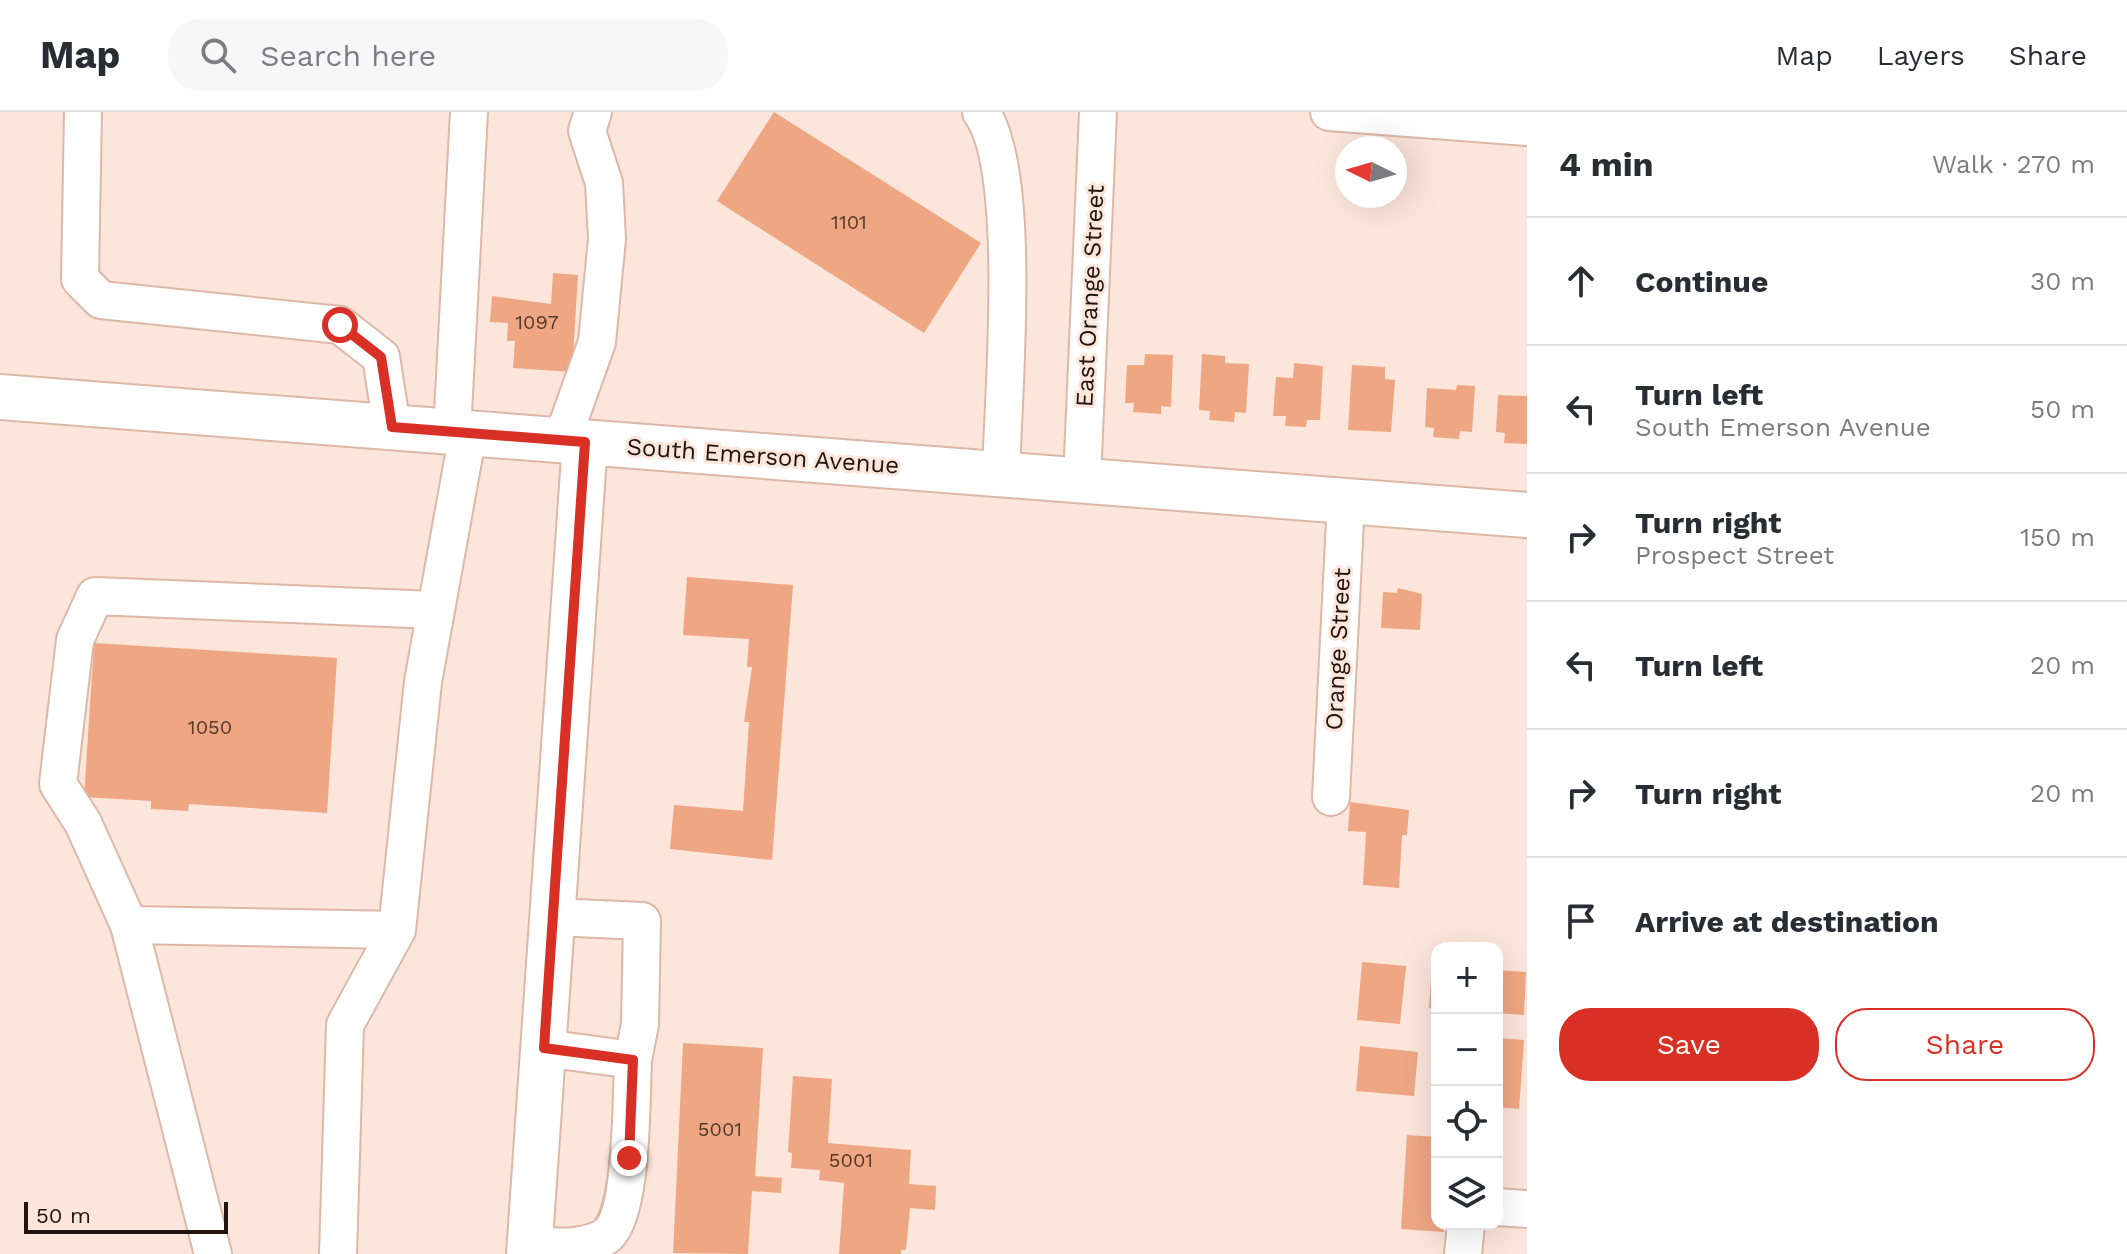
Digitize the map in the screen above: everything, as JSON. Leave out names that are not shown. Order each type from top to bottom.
[{"type":"main road","name":"South Emerson Avenue","points":[[0,397],[1527,515]]},
{"type":"main road","points":[[529,1250],[554,917],[574,441]]},
{"type":"street","points":[[83,112],[80,279],[101,300],[340,325],[381,357],[392,427]]},
{"type":"street","points":[[338,1254],[345,1025],[397,930],[423,682],[460,432],[469,112]]},
{"type":"street","points":[[574,441],[597,342],[607,239],[604,183],[587,131],[593,112]]},
{"type":"street","points":[[981,112],[992,126],[1007,227],[1001,474]]},
{"type":"street","name":"East Orange Street","points":[[1082,480],[1098,112]]},
{"type":"street","points":[[1329,112],[1527,127]]},
{"type":"street","name":"Orange Street","points":[[1331,797],[1346,501]]},
{"type":"street","points":[[213,1254],[129,925],[83,823],[58,784],[75,640],[95,596],[435,610]]},
{"type":"street","points":[[529,1250],[619,1246],[629,1158],[633,1060],[640,1024],[642,921],[554,917]]},
{"type":"street","points":[[129,925],[397,930]]},
{"type":"street","points":[[544,1048],[633,1060]]},
{"type":"street","points":[[1503,1207],[1527,1209]]},
{"type":"street","points":[[1463,1254],[1465,1230]]},
{"type":"building","points":[[774,112],[981,243],[924,333],[717,201]]},
{"type":"building","points":[[553,273],[578,275],[572,372],[513,368],[515,341],[507,341],[508,323],[490,322],[492,296],[551,304]]},
{"type":"building","points":[[1145,354],[1173,355],[1171,407],[1161,406],[1161,414],[1133,412],[1134,403],[1125,403],[1127,365],[1144,365]]},
{"type":"building","points":[[1202,354],[1225,356],[1225,363],[1249,364],[1246,413],[1235,412],[1234,422],[1209,420],[1210,411],[1199,410]]},
{"type":"building","points":[[1294,363],[1323,366],[1320,420],[1307,420],[1306,427],[1285,426],[1286,416],[1273,416],[1276,377],[1293,378]]},
{"type":"building","points":[[1352,365],[1385,367],[1385,379],[1395,380],[1391,432],[1348,430]]},
{"type":"building","points":[[1457,385],[1475,386],[1472,432],[1460,431],[1459,439],[1433,437],[1434,428],[1425,427],[1427,388],[1456,390]]},
{"type":"building","points":[[1498,395],[1527,396],[1527,444],[1504,443],[1505,433],[1496,432]]},
{"type":"building","points":[[687,577],[793,585],[772,860],[670,849],[674,805],[743,811],[749,722],[744,722],[752,667],[747,667],[749,639],[683,635]]},
{"type":"building","points":[[1398,588],[1422,594],[1420,630],[1381,628],[1383,592],[1397,593]]},
{"type":"building","points":[[94,643],[337,658],[327,813],[189,804],[188,811],[151,809],[151,801],[84,797]]},
{"type":"building","points":[[1350,802],[1409,810],[1407,835],[1402,835],[1399,888],[1363,885],[1366,832],[1348,831]]},
{"type":"building","points":[[1362,962],[1406,966],[1400,1024],[1357,1020]]},
{"type":"building","points":[[1503,970],[1526,972],[1524,1015],[1503,1013]]},
{"type":"building","points":[[1503,1038],[1524,1040],[1519,1109],[1503,1108]]},
{"type":"building","points":[[683,1043],[763,1048],[755,1176],[782,1178],[781,1193],[752,1191],[748,1254],[673,1253]]},
{"type":"building","points":[[1360,1046],[1418,1052],[1414,1096],[1356,1091]]},
{"type":"building","points":[[793,1076],[832,1079],[828,1143],[911,1150],[909,1184],[936,1186],[935,1210],[910,1208],[906,1250],[901,1250],[901,1254],[839,1254],[844,1183],[819,1180],[820,1170],[791,1168],[792,1153],[788,1152]]},
{"type":"building","points":[[1407,1135],[1431,1137],[1431,1230],[1444,1232],[1401,1229]]},
{"type":"route","points":[[340,325],[381,357],[392,427],[585,442],[544,1048],[633,1060],[629,1158]]}]
